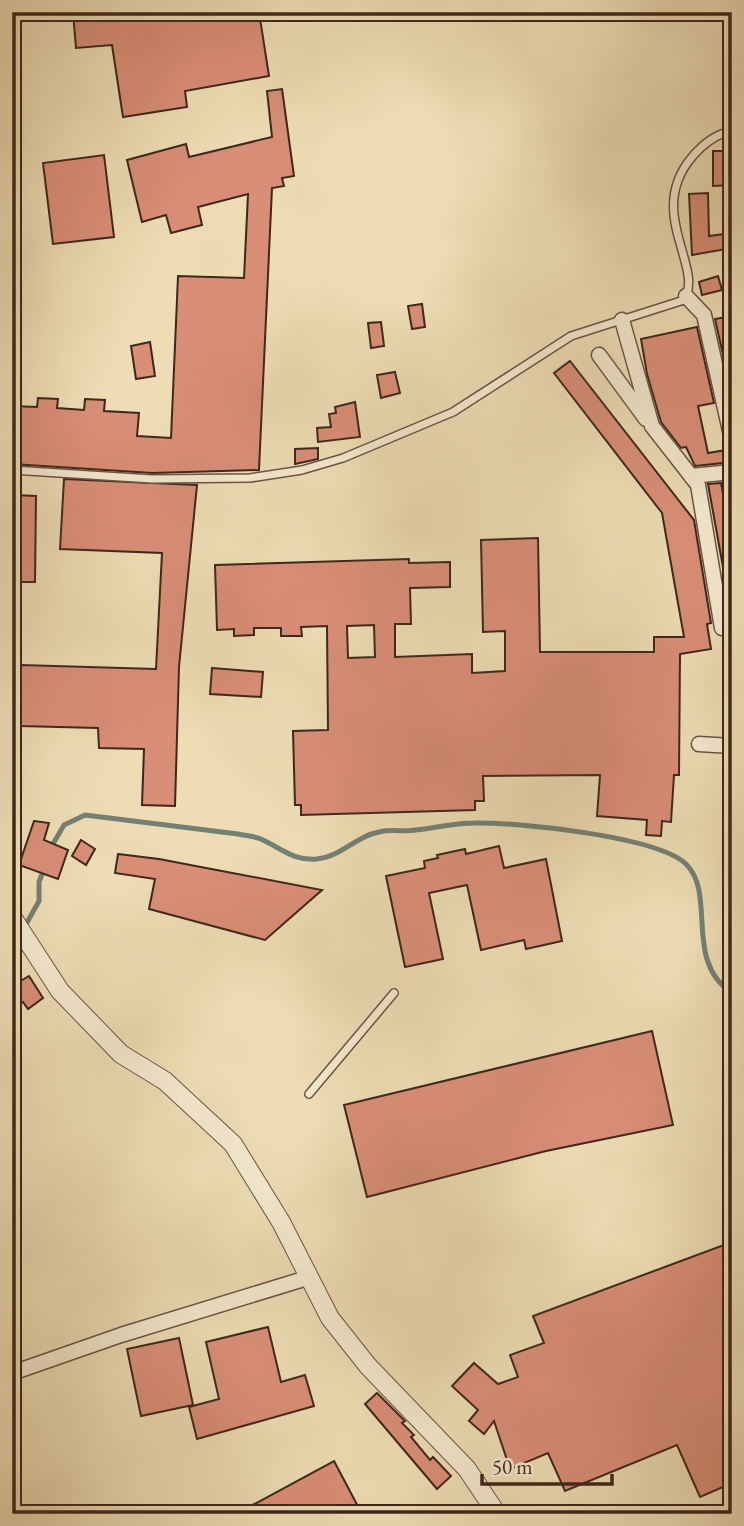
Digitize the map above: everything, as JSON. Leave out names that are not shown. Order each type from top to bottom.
[{"type":"street","points":[[686,296],[704,314],[732,440]]},
{"type":"street","points":[[622,320],[652,426]]},
{"type":"street","points":[[599,355],[698,485],[722,628],[732,627]]},
{"type":"street","points":[[691,476],[732,472]]},
{"type":"street","points":[[699,744],[732,746]]},
{"type":"street","points":[[12,917],[60,991],[121,1054],[165,1080],[233,1144],[281,1222],[307,1278],[330,1318],[355,1350],[467,1469],[497,1514]]},
{"type":"street","points":[[12,1373],[134,1331],[307,1278]]},
{"type":"lane","points":[[12,470],[152,479],[250,478],[302,470],[343,458],[453,412],[559,342],[622,320],[674,306],[686,296],[688,284],[671,205],[676,182],[698,150],[722,133],[732,131]]},
{"type":"lane","points":[[309,1094],[394,993]]},
{"type":"building","points":[[73,12],[130,12],[131,19],[162,17],[161,12],[259,12],[269,76],[185,91],[187,107],[123,117],[112,45],[76,48]]},
{"type":"building","points":[[282,89],[294,176],[282,178],[284,186],[272,188],[259,470],[152,473],[12,464],[12,406],[37,407],[38,398],[58,399],[57,408],[84,410],[85,399],[105,400],[104,411],[139,413],[137,436],[171,438],[178,276],[244,278],[248,194],[198,207],[202,225],[171,233],[166,215],[142,222],[127,160],[186,144],[189,157],[272,137],[267,91]]},
{"type":"building","points":[[713,151],[732,151],[732,185],[713,186]]},
{"type":"building","points":[[104,155],[114,237],[53,244],[43,163]]},
{"type":"building","points":[[708,193],[709,236],[732,233],[732,248],[692,255],[689,194]]},
{"type":"building","points":[[718,276],[722,290],[702,295],[699,282]]},
{"type":"building","points":[[422,304],[425,327],[412,329],[408,306]]},
{"type":"building","points":[[732,316],[732,395],[715,319]]},
{"type":"building","points":[[381,322],[384,346],[371,348],[368,323]]},
{"type":"building","points":[[697,327],[714,403],[698,406],[708,453],[732,449],[732,462],[695,466],[686,447],[681,448],[661,422],[647,374],[641,339]]},
{"type":"building","points":[[150,342],[155,376],[136,379],[131,346]]},
{"type":"building","points":[[570,361],[694,520],[711,623],[707,624],[711,649],[680,654],[679,775],[674,775],[671,822],[662,821],[661,836],[646,835],[647,820],[597,816],[600,775],[483,776],[484,801],[475,801],[475,810],[301,815],[301,805],[295,805],[293,731],[328,730],[327,626],[301,627],[302,636],[281,636],[281,628],[254,628],[254,635],[234,636],[234,629],[217,630],[215,565],[409,559],[409,563],[450,562],[450,587],[410,588],[411,624],[395,624],[395,657],[472,654],[472,673],[505,671],[505,631],[483,632],[481,540],[538,538],[540,652],[654,652],[654,637],[684,637],[662,513],[554,373]],"holes":[[[374,625],[375,657],[348,658],[347,626]]]},
{"type":"building","points":[[395,372],[400,393],[381,398],[377,375]]},
{"type":"building","points":[[355,402],[360,437],[318,442],[317,428],[331,427],[329,414],[336,413],[335,407]]},
{"type":"building","points":[[318,448],[318,459],[295,464],[295,449]]},
{"type":"building","points":[[64,479],[197,485],[179,667],[175,806],[142,805],[144,749],[99,748],[98,728],[20,726],[21,665],[156,669],[162,553],[60,549]]},
{"type":"building","points":[[721,483],[732,543],[729,555],[732,617],[708,484]]},
{"type":"building","points":[[14,495],[36,496],[35,582],[12,582]]},
{"type":"building","points":[[212,668],[263,672],[261,697],[210,694]]},
{"type":"building","points":[[34,821],[49,823],[44,840],[68,850],[58,879],[19,865]]},
{"type":"building","points":[[81,840],[95,849],[86,865],[72,856]]},
{"type":"building","points":[[499,846],[504,868],[546,859],[562,941],[526,949],[524,940],[481,950],[467,885],[429,893],[443,959],[405,967],[386,876],[425,868],[424,861],[438,858],[437,855],[465,849],[466,854]]},
{"type":"building","points":[[118,854],[159,859],[322,890],[265,940],[149,909],[155,879],[115,873]]},
{"type":"building","points":[[29,976],[43,998],[28,1009],[23,1002],[12,1009],[12,986]]},
{"type":"building","points":[[652,1031],[673,1125],[546,1151],[367,1197],[344,1105]]},
{"type":"building","points":[[732,1242],[732,1483],[700,1497],[677,1445],[565,1491],[548,1453],[510,1469],[494,1421],[484,1434],[469,1421],[478,1410],[452,1386],[474,1363],[498,1384],[518,1377],[510,1355],[544,1343],[533,1316]]},
{"type":"building","points":[[268,1327],[281,1382],[305,1375],[314,1406],[197,1439],[189,1407],[219,1399],[206,1342]]},
{"type":"building","points":[[179,1338],[193,1405],[141,1416],[127,1349]]},
{"type":"building","points":[[377,1393],[405,1421],[402,1423],[414,1435],[411,1437],[430,1460],[433,1457],[451,1476],[437,1489],[365,1404]]},
{"type":"building","points":[[334,1461],[362,1514],[236,1514]]},
{"type":"waterway","points":[[50,849],[64,825],[85,815],[254,837],[288,854],[309,859],[334,855],[379,832],[411,831],[467,823],[551,828],[617,838],[670,854],[686,864],[695,877],[699,892],[708,964],[717,980],[732,993]]},
{"type":"waterway","points":[[24,928],[39,901],[39,882],[44,869]]},
{"type":"waterway","points":[[12,949],[19,936]]}]
